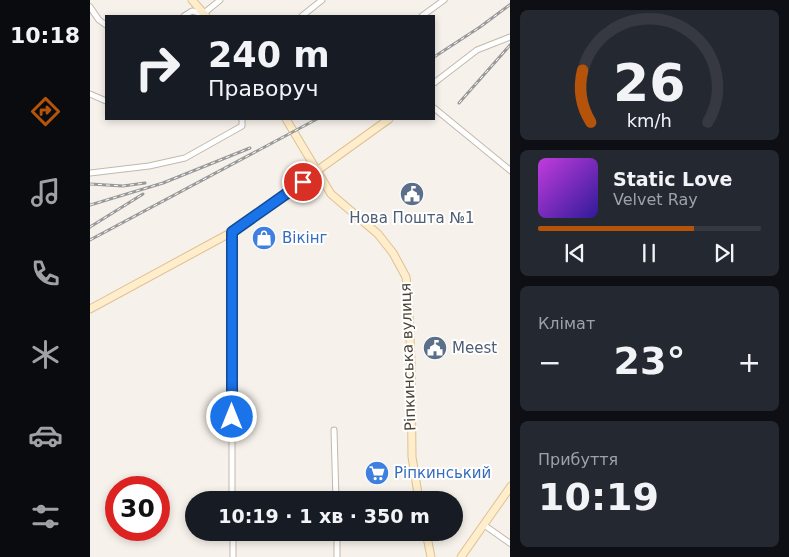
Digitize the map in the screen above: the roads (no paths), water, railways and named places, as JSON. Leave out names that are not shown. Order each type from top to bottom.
[{"type":"main road","points":[[192,0],[204,15]]},
{"type":"main road","name":"Ріпкинська вулиця","points":[[287,120],[331,194],[368,225],[386,244],[406,277],[410,330],[412,457],[418,491]]},
{"type":"main road","points":[[90,310],[232,232],[388,120]]},
{"type":"main road","points":[[461,557],[510,486]]},
{"type":"main road","points":[[428,541],[431,557]]},
{"type":"street","points":[[186,15],[192,11],[204,15],[220,0]]},
{"type":"street","points":[[303,15],[322,0]]},
{"type":"street","points":[[423,15],[444,0]]},
{"type":"street","points":[[90,7],[99,20],[105,24]]},
{"type":"street","points":[[435,82],[478,50],[510,37]]},
{"type":"street","points":[[90,94],[105,101]]},
{"type":"street","points":[[435,109],[510,171]]},
{"type":"street","points":[[90,173],[149,166],[185,158],[242,126],[242,120]]},
{"type":"street","points":[[232,232],[232,491]]},
{"type":"street","points":[[334,430],[336,491]]},
{"type":"street","points":[[484,525],[510,544]]},
{"type":"street","points":[[233,541],[233,557]]},
{"type":"street","points":[[336,557],[337,541]]},
{"type":"railway","points":[[435,56],[510,5]]},
{"type":"railway","points":[[459,103],[510,45]]},
{"type":"railway","points":[[90,240],[315,120]]},
{"type":"railway","points":[[90,205],[163,183],[250,148]]},
{"type":"railway","points":[[90,184],[123,186],[145,183]]},
{"type":"railway","points":[[90,227],[143,194]]},
{"type":"place","name":"Нова Пошта №1","points":[[412,194]]},
{"type":"place","name":"Вікінг","points":[[264,238]]},
{"type":"place","name":"Meest","points":[[435,348]]},
{"type":"place","name":"Ріпкинський","points":[[377,473]]}]
